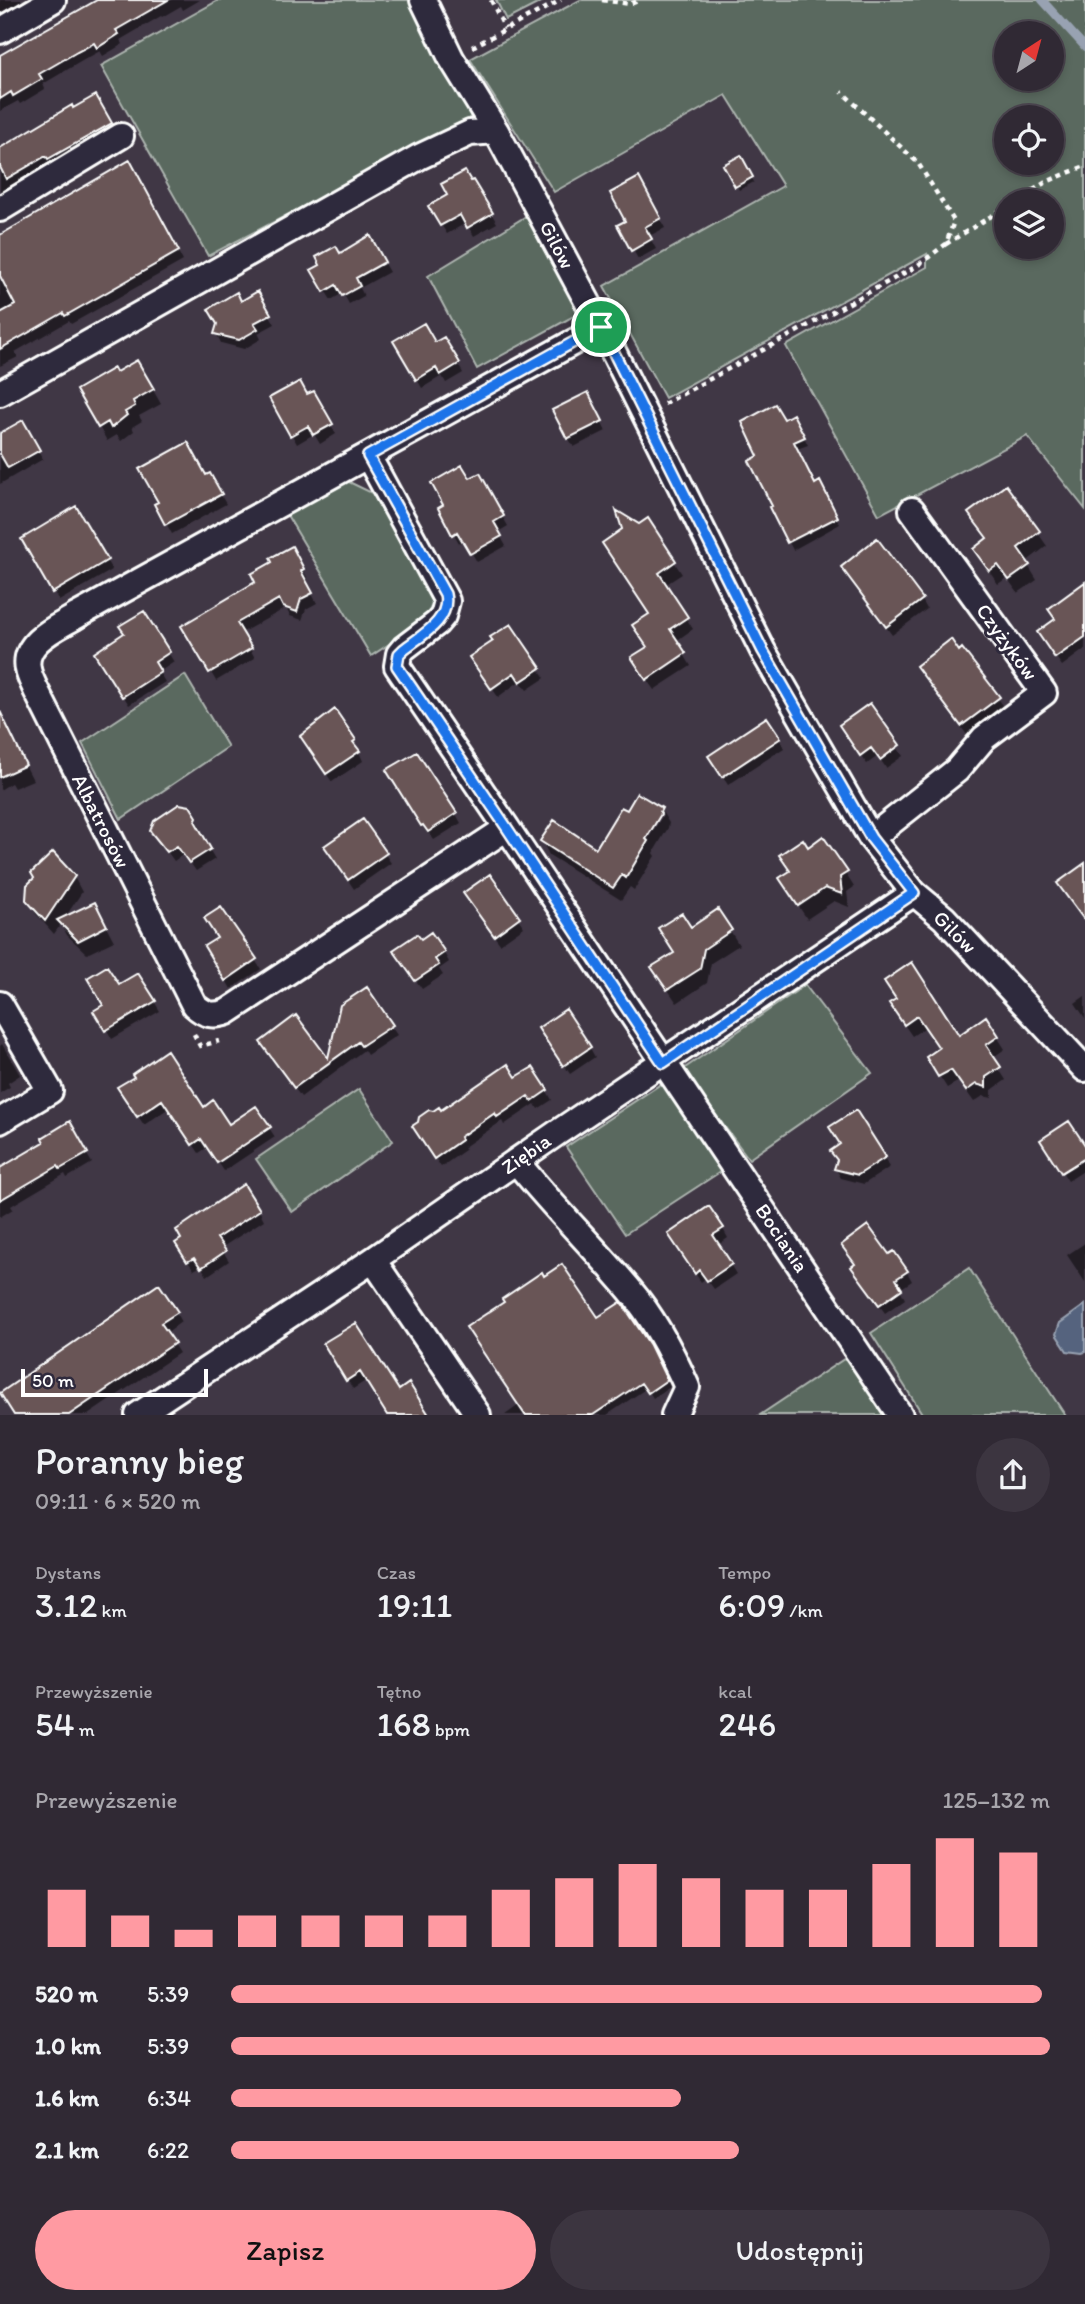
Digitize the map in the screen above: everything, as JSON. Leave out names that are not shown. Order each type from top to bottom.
[{"type":"street","points":[[0,31],[53,0]]},
{"type":"street","name":"Gilów","points":[[423,0],[451,58],[496,131],[601,327],[763,651],[871,838],[914,893],[944,918],[1085,1069]]},
{"type":"street","points":[[0,393],[419,157],[470,132],[496,131]]},
{"type":"street","points":[[0,209],[121,136]]},
{"type":"street","name":"Albatrosów","points":[[507,828],[227,1012],[216,1016],[203,1013],[194,1005],[36,690],[27,668],[28,652],[40,639],[69,621],[601,327]]},
{"type":"street","points":[[368,456],[447,601],[443,616],[399,654],[397,666],[663,1063]]},
{"type":"street","name":"Czyżyków","points":[[871,838],[957,771],[984,738],[1044,693],[912,510]]},
{"type":"street","name":"Ziębia","points":[[138,1415],[373,1260],[914,893]]},
{"type":"street","points":[[0,1004],[50,1091],[0,1121]]},
{"type":"street","name":"Bociania","points":[[663,1063],[900,1415]]},
{"type":"street","points":[[516,1161],[632,1292],[675,1358],[687,1387],[674,1415]]},
{"type":"street","points":[[373,1260],[478,1415]]},
{"type":"path","points":[[491,0],[505,29]]},
{"type":"path","points":[[451,58],[561,0]]},
{"type":"path","points":[[602,0],[630,4],[641,0]]},
{"type":"path","points":[[842,92],[918,163],[954,221],[946,244]]},
{"type":"path","points":[[1035,189],[1085,166]]},
{"type":"path","points":[[645,414],[917,266],[946,244],[994,214]]},
{"type":"path","points":[[194,1034],[200,1046],[226,1039]]},
{"type":"green space","points":[[219,0],[412,0],[475,113],[462,124],[208,256],[101,66]]},
{"type":"green space","points":[[496,0],[545,0],[506,20]]},
{"type":"green space","points":[[580,0],[1085,0],[1085,509],[1027,436],[879,515],[786,346],[927,267],[927,254],[665,398],[604,286],[783,186],[726,95],[554,192],[470,59]]},
{"type":"green space","points":[[528,215],[583,311],[477,369],[428,276]]},
{"type":"green space","points":[[345,480],[372,493],[433,597],[430,617],[371,656],[287,515]]},
{"type":"green space","points":[[185,675],[228,747],[121,819],[82,743]]},
{"type":"green space","points":[[805,985],[872,1073],[749,1159],[682,1070]]},
{"type":"green space","points":[[664,1082],[723,1170],[625,1234],[566,1147]]},
{"type":"green space","points":[[359,1089],[393,1141],[292,1212],[256,1159]]},
{"type":"green space","points":[[969,1268],[1065,1415],[923,1415],[871,1333]]},
{"type":"green space","points":[[847,1357],[885,1415],[760,1415]]},
{"type":"water","points":[[1085,1305],[1085,1352],[1067,1351],[1056,1334],[1060,1323]]},
{"type":"building","points":[[97,0],[168,0],[116,30],[119,34],[97,48],[94,43],[39,74],[42,79],[13,96],[11,92],[0,99],[0,55]]},
{"type":"building","points":[[96,95],[112,123],[6,179],[0,167],[0,148],[72,105],[73,108]]},
{"type":"building","points":[[741,155],[753,177],[735,187],[723,165]]},
{"type":"building","points":[[130,160],[179,251],[65,316],[63,313],[0,349],[0,313],[15,305],[0,276],[0,235]]},
{"type":"building","points":[[465,171],[493,213],[467,228],[460,215],[440,226],[428,206],[447,195],[441,184]]},
{"type":"building","points":[[639,177],[661,218],[645,227],[652,239],[631,251],[617,225],[625,221],[610,193]]},
{"type":"building","points":[[370,235],[385,262],[356,278],[360,286],[342,296],[336,285],[324,292],[311,270],[320,265],[316,257],[336,246],[340,253]]},
{"type":"building","points":[[258,291],[271,314],[254,323],[258,329],[239,340],[214,334],[217,324],[208,309],[237,292],[241,301]]},
{"type":"building","points":[[424,323],[435,342],[444,337],[460,363],[440,375],[436,368],[416,380],[393,341]]},
{"type":"building","points":[[137,360],[154,389],[133,401],[135,406],[125,412],[127,415],[111,428],[108,422],[98,428],[76,390],[114,368],[116,372]]},
{"type":"building","points":[[300,381],[307,394],[314,391],[333,424],[313,435],[308,426],[290,436],[269,398]]},
{"type":"building","points":[[588,392],[603,421],[567,439],[552,410]]},
{"type":"building","points":[[775,404],[784,419],[793,414],[805,437],[794,442],[815,484],[820,481],[838,517],[787,543],[749,461],[758,456],[742,422]]},
{"type":"building","points":[[23,420],[40,450],[8,468],[0,454],[0,433]]},
{"type":"building","points":[[188,442],[206,475],[210,473],[222,494],[165,525],[154,504],[158,502],[139,469]]},
{"type":"building","points":[[462,465],[470,478],[480,473],[504,516],[494,522],[502,536],[470,554],[457,532],[452,535],[438,508],[443,505],[431,483]]},
{"type":"building","points":[[1006,485],[1040,531],[1018,548],[1030,565],[1009,580],[998,565],[989,571],[973,549],[987,538],[968,513]]},
{"type":"building","points":[[76,506],[108,560],[52,593],[21,539]]},
{"type":"building","points":[[616,510],[639,524],[648,518],[676,561],[659,573],[688,617],[670,629],[686,653],[646,680],[631,657],[647,647],[632,625],[649,614],[602,543],[622,529]]},
{"type":"building","points":[[877,538],[923,599],[886,627],[841,567]]},
{"type":"building","points":[[292,546],[313,593],[301,599],[297,612],[283,607],[279,599],[237,623],[252,648],[209,673],[181,626],[255,582],[251,574],[272,562],[270,558]]},
{"type":"building","points":[[1085,582],[1085,637],[1055,658],[1037,632],[1055,619],[1048,609]]},
{"type":"building","points":[[144,611],[170,652],[155,662],[161,672],[122,697],[94,653],[124,633],[119,626]]},
{"type":"building","points":[[511,624],[541,668],[520,682],[514,673],[491,689],[469,657],[493,641],[490,637]]},
{"type":"building","points":[[951,639],[959,651],[962,648],[1000,697],[961,726],[916,666]]},
{"type":"building","points":[[870,703],[900,745],[880,760],[871,748],[860,756],[839,725]]},
{"type":"building","points":[[335,709],[356,740],[353,742],[360,751],[326,774],[300,736]]},
{"type":"building","points":[[0,711],[26,765],[0,777]]},
{"type":"building","points":[[767,717],[781,738],[722,777],[708,756]]},
{"type":"building","points":[[417,752],[457,813],[428,832],[421,826],[386,770]]},
{"type":"building","points":[[637,793],[662,808],[661,814],[626,878],[622,875],[613,888],[540,841],[554,820],[596,848],[621,807],[627,810]]},
{"type":"building","points":[[179,804],[190,806],[211,849],[189,863],[177,846],[167,852],[150,831],[154,821]]},
{"type":"building","points":[[363,819],[387,853],[348,880],[324,846]]},
{"type":"building","points":[[823,836],[848,872],[840,877],[842,894],[825,888],[798,906],[779,878],[790,871],[779,855],[803,839],[808,847]]},
{"type":"building","points":[[53,852],[75,876],[45,921],[26,900],[27,885],[34,878],[31,873]]},
{"type":"building","points":[[1085,863],[1085,921],[1057,883]]},
{"type":"building","points":[[490,874],[520,917],[494,936],[463,893]]},
{"type":"building","points":[[95,902],[107,926],[78,941],[57,920]]},
{"type":"building","points":[[221,907],[257,959],[225,981],[204,946],[217,938],[204,918]]},
{"type":"building","points":[[718,909],[732,930],[704,949],[700,969],[667,990],[651,967],[674,953],[658,928],[682,913],[691,927]]},
{"type":"building","points":[[431,932],[445,952],[435,959],[439,965],[415,981],[393,950],[417,934],[421,939]]},
{"type":"building","points":[[912,962],[959,1035],[986,1016],[999,1036],[986,1045],[1001,1067],[986,1077],[986,1087],[976,1084],[966,1091],[951,1070],[938,1077],[926,1057],[939,1048],[917,1016],[904,1025],[889,1003],[896,999],[884,981]]},
{"type":"building","points":[[107,966],[119,984],[138,973],[156,1001],[105,1031],[93,1011],[103,1005],[87,978]]},
{"type":"building","points":[[367,987],[393,1025],[361,1046],[358,1042],[294,1088],[260,1042],[296,1015],[328,1058],[340,1005]]},
{"type":"building","points":[[566,1009],[591,1047],[563,1066],[538,1028]]},
{"type":"building","points":[[167,1050],[204,1107],[213,1100],[229,1124],[256,1106],[271,1127],[217,1163],[201,1139],[192,1145],[162,1100],[137,1117],[117,1087]]},
{"type":"building","points":[[508,1064],[516,1077],[533,1067],[548,1090],[532,1101],[528,1096],[497,1117],[495,1113],[434,1159],[412,1126],[418,1122],[419,1117],[429,1110],[433,1111],[439,1107],[441,1110]]},
{"type":"building","points":[[856,1110],[886,1157],[858,1175],[834,1169],[837,1160],[830,1151],[840,1144],[829,1127]]},
{"type":"building","points":[[70,1121],[88,1153],[60,1169],[58,1166],[0,1200],[0,1168],[44,1142],[42,1138]]},
{"type":"building","points":[[1069,1121],[1085,1145],[1085,1158],[1061,1173],[1040,1140]]},
{"type":"building","points":[[244,1184],[260,1210],[217,1238],[226,1251],[201,1268],[194,1258],[187,1262],[175,1243],[181,1239],[176,1230]]},
{"type":"building","points":[[709,1206],[724,1228],[713,1235],[732,1264],[707,1281],[699,1270],[695,1274],[668,1234]]},
{"type":"building","points":[[868,1225],[889,1254],[894,1251],[908,1271],[896,1279],[902,1289],[879,1305],[851,1267],[855,1264],[841,1245]]},
{"type":"building","points":[[562,1264],[598,1317],[621,1302],[650,1345],[667,1380],[648,1393],[641,1383],[593,1415],[525,1415],[466,1327],[542,1272],[544,1276]]},
{"type":"building","points":[[159,1284],[178,1312],[161,1323],[175,1343],[69,1415],[14,1415],[0,1393]]},
{"type":"building","points":[[356,1323],[399,1390],[409,1383],[429,1415],[387,1415],[360,1372],[346,1381],[323,1343]]},
{"type":"waterway","points":[[1042,0],[1085,47]]},
{"type":"route","points":[[601,327],[763,651],[871,838],[914,893],[663,1063],[397,666],[399,654],[443,616],[447,601],[368,456],[601,327]]}]
